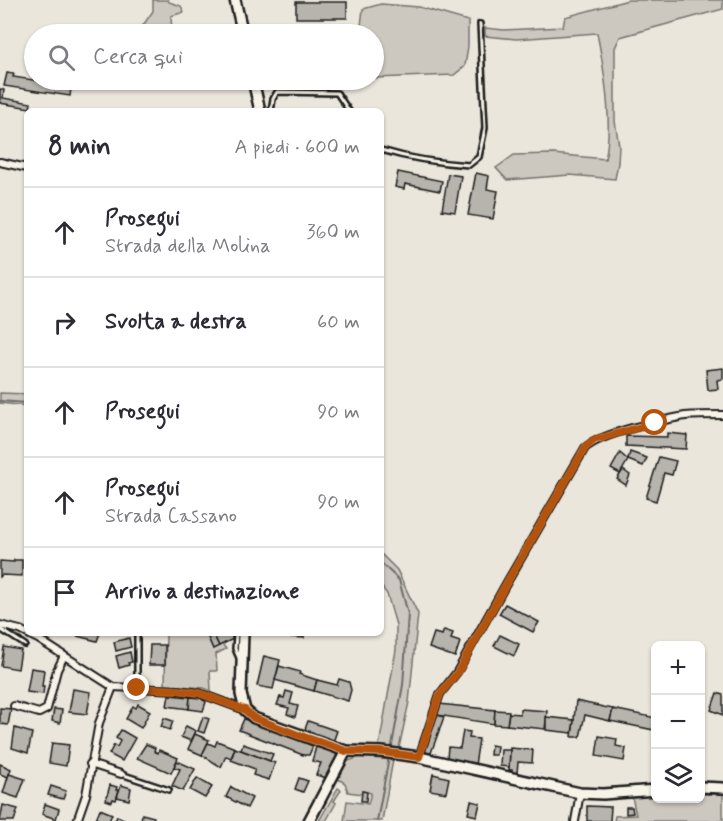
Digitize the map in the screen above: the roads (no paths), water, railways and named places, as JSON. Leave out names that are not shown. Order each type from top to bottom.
[{"type":"street","points":[[235,0],[241,24]]},
{"type":"street","points":[[255,90],[259,108]]},
{"type":"street","points":[[0,162],[24,167]]},
{"type":"street","points":[[419,757],[440,694],[458,672],[585,448],[594,440],[655,423],[686,416],[723,415]]},
{"type":"street","points":[[0,627],[24,632]]},
{"type":"street","points":[[30,636],[113,687],[199,693],[245,710],[254,718],[346,751],[382,752],[419,757],[580,792],[603,794],[651,790]]},
{"type":"street","points":[[243,636],[241,694],[245,710]]},
{"type":"street","points":[[14,706],[39,713],[46,710],[57,670],[64,656]]},
{"type":"street","points":[[77,821],[86,795],[99,723],[113,687]]},
{"type":"street","points":[[309,821],[346,751]]},
{"type":"street","points":[[90,764],[122,774]]},
{"type":"street","points":[[705,787],[723,788]]},
{"type":"street","points":[[574,821],[580,792]]},
{"type":"lane","points":[[384,151],[412,159],[469,165],[478,157],[486,128],[480,24]]},
{"type":"lane","points":[[272,108],[277,92],[328,91],[337,93],[347,108]]},
{"type":"lane","points":[[0,627],[25,645]]},
{"type":"lane","points":[[137,636],[137,688]]},
{"type":"lane","points":[[236,636],[235,649],[242,665]]},
{"type":"lane","points":[[122,774],[169,789]]},
{"type":"waterway","points":[[0,401],[24,403]]},
{"type":"waterway","points":[[384,566],[399,580],[408,614],[403,685],[391,751]]},
{"type":"waterway","points":[[377,821],[389,757]]}]
